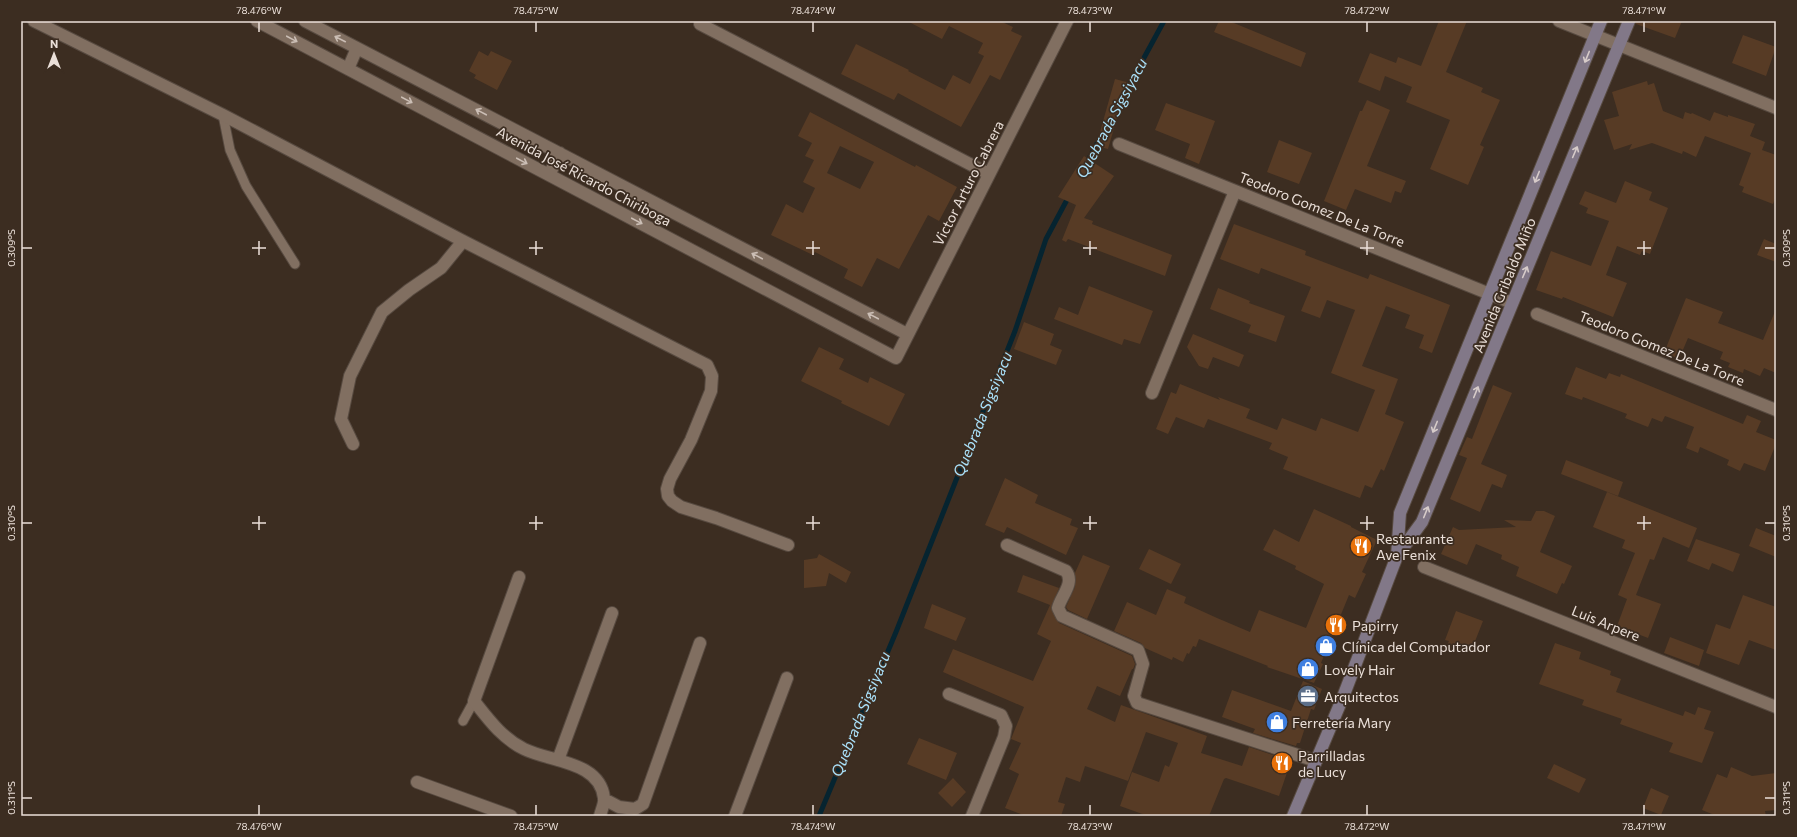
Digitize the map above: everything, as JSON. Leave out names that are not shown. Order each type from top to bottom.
[{"type":"street","points":[[34,21],[223,115],[463,241],[707,365],[712,376],[711,391],[691,440],[670,478],[667,489],[668,496],[672,501],[681,507],[716,518],[788,545]]},
{"type":"street","name":"Avenida José Ricardo Chiriboga","points":[[257,21],[896,358]]},
{"type":"street","name":"Avenida José Ricardo Chiriboga","points":[[305,21],[907,334]]},
{"type":"street","points":[[1559,21],[1776,108]]},
{"type":"street","name":"Avenida Gribaldo Miño","points":[[1397,556],[1400,513],[1601,21]]},
{"type":"street","name":"Avenida Gribaldo Miño","points":[[1293,816],[1343,697],[1397,556],[1422,522],[1629,21]]},
{"type":"street","name":"Victor Arturo Cabrera","points":[[896,358],[1064,22]]},
{"type":"street","points":[[700,24],[989,174]]},
{"type":"street","points":[[348,69],[357,48]]},
{"type":"street","name":"Teodoro Gomez De La Torre","points":[[1119,144],[1512,303]]},
{"type":"street","points":[[550,175],[560,153]]},
{"type":"street","points":[[1152,393],[1235,191]]},
{"type":"street","points":[[353,444],[341,419],[350,376],[382,312],[409,290],[441,268],[463,241]]},
{"type":"street","name":"Teodoro Gomez De La Torre","points":[[1537,314],[1776,410]]},
{"type":"street","points":[[1007,545],[1066,571],[1069,582],[1058,608],[1062,616],[1138,650],[1143,664],[1134,696],[1137,703],[1316,761]]},
{"type":"street","name":"Luis Arpere","points":[[1424,567],[1776,707]]},
{"type":"street","points":[[519,577],[474,700],[498,731],[524,750],[584,769],[599,782],[604,799],[600,816]]},
{"type":"street","points":[[558,760],[612,613]]},
{"type":"street","points":[[604,799],[619,807],[635,809],[643,804],[700,643]]},
{"type":"street","points":[[735,816],[787,678]]},
{"type":"street","points":[[949,694],[1001,715],[1006,726],[1004,737],[972,816]]},
{"type":"street","points":[[417,782],[511,816]]},
{"type":"lane","points":[[223,115],[230,150],[246,186],[295,264]]},
{"type":"lane","points":[[463,721],[474,700]]},
{"type":"building","points":[[907,21],[1000,21],[1013,27],[1011,31],[1022,36],[1000,80],[990,75],[961,127],[898,93],[894,100],[841,74],[856,44],[909,70],[908,71],[945,90],[953,75],[970,84],[984,56],[978,53],[983,43],[949,26],[942,39]]},
{"type":"building","points":[[1219,21],[1229,21],[1306,53],[1301,67],[1214,32]]},
{"type":"building","points":[[1439,21],[1467,21],[1446,72],[1483,88],[1481,92],[1500,100],[1480,145],[1484,147],[1468,185],[1430,169],[1450,120],[1406,102],[1412,87],[1385,76],[1380,91],[1358,82],[1370,53],[1396,63],[1398,57],[1421,66]]},
{"type":"building","points":[[1636,21],[1682,21],[1675,38],[1636,24]]},
{"type":"building","points":[[1743,35],[1776,47],[1766,76],[1732,63]]},
{"type":"building","points":[[479,51],[488,56],[491,51],[512,61],[497,90],[474,78],[476,75],[469,71]]},
{"type":"building","points":[[1115,79],[1130,83],[1122,112],[1119,111],[1108,149],[1096,146]]},
{"type":"building","points":[[1647,81],[1648,85],[1654,83],[1663,111],[1683,119],[1685,112],[1692,113],[1710,121],[1714,112],[1755,124],[1750,136],[1765,142],[1762,150],[1776,155],[1776,196],[1773,204],[1742,192],[1744,187],[1739,185],[1751,153],[1705,136],[1696,157],[1683,151],[1682,154],[1652,143],[1629,150],[1632,144],[1614,150],[1604,120],[1619,116],[1612,92]]},
{"type":"building","points":[[1367,100],[1390,110],[1367,166],[1406,181],[1401,193],[1395,191],[1391,203],[1355,189],[1346,210],[1324,201],[1360,111],[1362,111]]},
{"type":"building","points":[[1166,103],[1215,121],[1199,164],[1185,158],[1190,144],[1155,130]]},
{"type":"building","points":[[810,112],[915,167],[916,165],[957,187],[939,221],[928,215],[899,269],[877,258],[862,287],[844,278],[848,269],[815,252],[813,255],[771,235],[786,204],[803,213],[815,188],[803,182],[814,160],[805,156],[812,143],[798,136]],"holes":[[[840,146],[874,162],[860,189],[827,173]]]},
{"type":"building","points":[[1279,140],[1312,153],[1299,184],[1267,172]]},
{"type":"building","points":[[1084,156],[1114,176],[1084,218],[1093,221],[1092,224],[1172,255],[1165,276],[1068,239],[1066,242],[1062,240],[1076,205],[1058,197]]},
{"type":"building","points":[[1625,181],[1652,192],[1649,200],[1668,208],[1650,254],[1642,251],[1640,255],[1617,246],[1606,275],[1627,283],[1613,317],[1563,297],[1562,299],[1536,290],[1551,251],[1591,266],[1609,221],[1586,213],[1588,208],[1579,204],[1585,191],[1616,203]]},
{"type":"building","points":[[1234,224],[1306,251],[1305,255],[1368,279],[1370,274],[1450,305],[1432,353],[1419,348],[1424,335],[1405,328],[1410,315],[1386,306],[1362,366],[1398,379],[1385,414],[1404,422],[1384,471],[1381,469],[1372,488],[1365,485],[1360,498],[1283,469],[1288,457],[1269,449],[1272,443],[1208,419],[1204,428],[1176,417],[1168,434],[1156,429],[1171,392],[1176,394],[1180,384],[1220,400],[1218,397],[1250,409],[1246,418],[1277,430],[1282,418],[1316,431],[1321,418],[1358,432],[1375,390],[1331,373],[1355,310],[1327,300],[1320,318],[1301,311],[1311,287],[1261,268],[1259,274],[1220,259]]},
{"type":"building","points":[[1764,239],[1776,244],[1776,262],[1757,255]]},
{"type":"building","points":[[1089,286],[1153,311],[1140,344],[1124,339],[1122,345],[1054,319],[1059,307],[1078,315]]},
{"type":"building","points":[[1218,288],[1250,301],[1249,303],[1285,316],[1276,342],[1248,332],[1251,325],[1210,309]]},
{"type":"building","points":[[1686,298],[1723,312],[1718,323],[1763,340],[1776,309],[1776,373],[1764,368],[1760,376],[1744,369],[1743,373],[1728,367],[1730,363],[1720,359],[1723,352],[1688,338],[1679,359],[1664,353]]},
{"type":"building","points":[[1024,322],[1054,334],[1050,345],[1062,350],[1056,365],[1014,349]]},
{"type":"building","points":[[1193,334],[1244,355],[1239,367],[1213,357],[1208,369],[1199,366],[1187,347]]},
{"type":"building","points":[[819,347],[844,359],[839,369],[868,383],[870,377],[905,394],[889,426],[841,403],[842,401],[801,381]]},
{"type":"building","points":[[1576,367],[1606,379],[1609,373],[1620,377],[1621,374],[1743,424],[1747,415],[1761,421],[1756,432],[1776,440],[1776,444],[1765,471],[1744,463],[1740,471],[1727,465],[1729,460],[1700,447],[1698,453],[1686,448],[1694,427],[1665,416],[1662,422],[1652,418],[1648,427],[1625,418],[1627,414],[1583,397],[1582,400],[1565,394]]},
{"type":"building","points":[[1493,385],[1512,393],[1481,464],[1507,475],[1502,488],[1492,484],[1480,512],[1450,499],[1467,458],[1459,455],[1467,437],[1472,439]]},
{"type":"building","points":[[1566,460],[1623,482],[1618,496],[1561,474]]},
{"type":"building","points":[[1005,478],[1038,495],[1035,503],[1072,519],[1070,525],[1078,528],[1066,555],[1007,527],[1004,533],[985,525]]},
{"type":"building","points":[[1607,492],[1697,528],[1689,548],[1663,537],[1654,560],[1650,559],[1636,595],[1661,604],[1648,638],[1617,626],[1627,599],[1618,595],[1635,553],[1622,548],[1625,540],[1593,527]]},
{"type":"building","points":[[1314,509],[1377,540],[1362,572],[1366,574],[1355,598],[1349,595],[1321,663],[1323,664],[1314,683],[1267,667],[1268,666],[1199,639],[1196,647],[1193,646],[1189,654],[1187,653],[1183,662],[1173,657],[1172,660],[1145,648],[1141,643],[1114,631],[1127,602],[1156,615],[1167,589],[1186,597],[1184,603],[1250,632],[1259,610],[1306,628],[1324,584],[1295,569],[1296,566],[1263,550],[1274,529],[1299,542]]},
{"type":"building","points":[[1536,511],[1544,511],[1555,516],[1540,552],[1572,566],[1564,584],[1562,583],[1557,594],[1516,576],[1519,567],[1501,559],[1502,555],[1476,544],[1467,565],[1441,554],[1453,527],[1459,530],[1516,527],[1504,520],[1531,521]]},
{"type":"building","points":[[1756,528],[1776,536],[1776,557],[1749,546]]},
{"type":"building","points":[[1696,539],[1740,554],[1733,572],[1712,563],[1709,570],[1687,561]]},
{"type":"building","points":[[1149,549],[1181,564],[1171,584],[1139,569]]},
{"type":"building","points":[[819,554],[851,572],[846,583],[829,573],[826,586],[804,588],[804,560],[817,558]]},
{"type":"building","points":[[1083,555],[1110,566],[1087,619],[1068,610],[1066,607],[1075,587],[1075,573]]},
{"type":"building","points":[[1023,575],[1059,588],[1051,608],[1059,623],[1132,656],[1135,664],[1120,696],[1097,686],[1087,709],[1115,722],[1121,705],[1207,736],[1201,753],[1242,766],[1249,747],[1291,761],[1279,796],[1226,778],[1224,779],[1209,816],[1148,816],[1120,806],[1132,772],[1159,782],[1165,765],[1169,767],[1178,743],[1146,732],[1128,781],[1085,766],[1080,782],[1066,777],[1058,802],[1065,804],[1061,816],[1026,816],[1005,808],[1019,774],[1009,769],[1021,743],[1011,739],[1024,707],[943,672],[953,649],[1033,681],[1051,641],[1037,634],[1050,605],[1017,592]]},
{"type":"building","points":[[1743,595],[1776,607],[1776,650],[1749,640],[1739,665],[1706,653],[1716,624],[1730,629]]},
{"type":"building","points":[[932,604],[966,618],[956,641],[924,628]]},
{"type":"building","points":[[1456,611],[1483,621],[1472,649],[1461,645],[1459,649],[1447,645],[1449,641],[1445,640]]},
{"type":"building","points":[[1670,637],[1704,650],[1699,666],[1664,653]]},
{"type":"building","points":[[1555,643],[1581,652],[1579,659],[1611,671],[1610,675],[1621,679],[1616,692],[1683,716],[1685,711],[1695,715],[1698,707],[1711,711],[1704,729],[1714,732],[1702,763],[1669,752],[1673,743],[1620,724],[1622,719],[1582,705],[1584,700],[1539,684]]},
{"type":"building","points":[[1303,681],[1322,689],[1314,710],[1311,709],[1300,743],[1297,743],[1296,746],[1253,733],[1255,729],[1222,717],[1232,690],[1291,711]]},
{"type":"building","points":[[919,738],[957,753],[946,780],[907,764]]},
{"type":"building","points":[[1554,764],[1586,779],[1579,793],[1547,778]]},
{"type":"building","points":[[1731,767],[1752,776],[1776,773],[1776,810],[1765,811],[1766,816],[1717,816],[1702,810],[1717,774],[1727,778]]},
{"type":"building","points":[[953,778],[966,792],[952,807],[938,793]]},
{"type":"building","points":[[1651,788],[1669,796],[1661,815],[1643,808]]},
{"type":"waterway","name":"Quebrada Sigsiyacu","points":[[1127,89],[1164,21]]},
{"type":"waterway","name":"Quebrada Sigsiyacu","points":[[1086,164],[1099,140]]},
{"type":"waterway","name":"Quebrada Sigsiyacu","points":[[819,816],[896,632],[1015,331],[1046,239],[1069,196]]},
{"type":"place","name":"Restaurante Ave Fenix","points":[[1361,546]]},
{"type":"place","name":"Papirry","points":[[1336,625]]},
{"type":"place","name":"Clínica del Computador","points":[[1326,646]]},
{"type":"place","name":"Lovely Hair","points":[[1308,669]]},
{"type":"place","name":"Arquitectos","points":[[1308,696]]},
{"type":"place","name":"Ferretería Mary","points":[[1277,722]]},
{"type":"place","name":"Parrilladas de Lucy","points":[[1282,763]]}]
